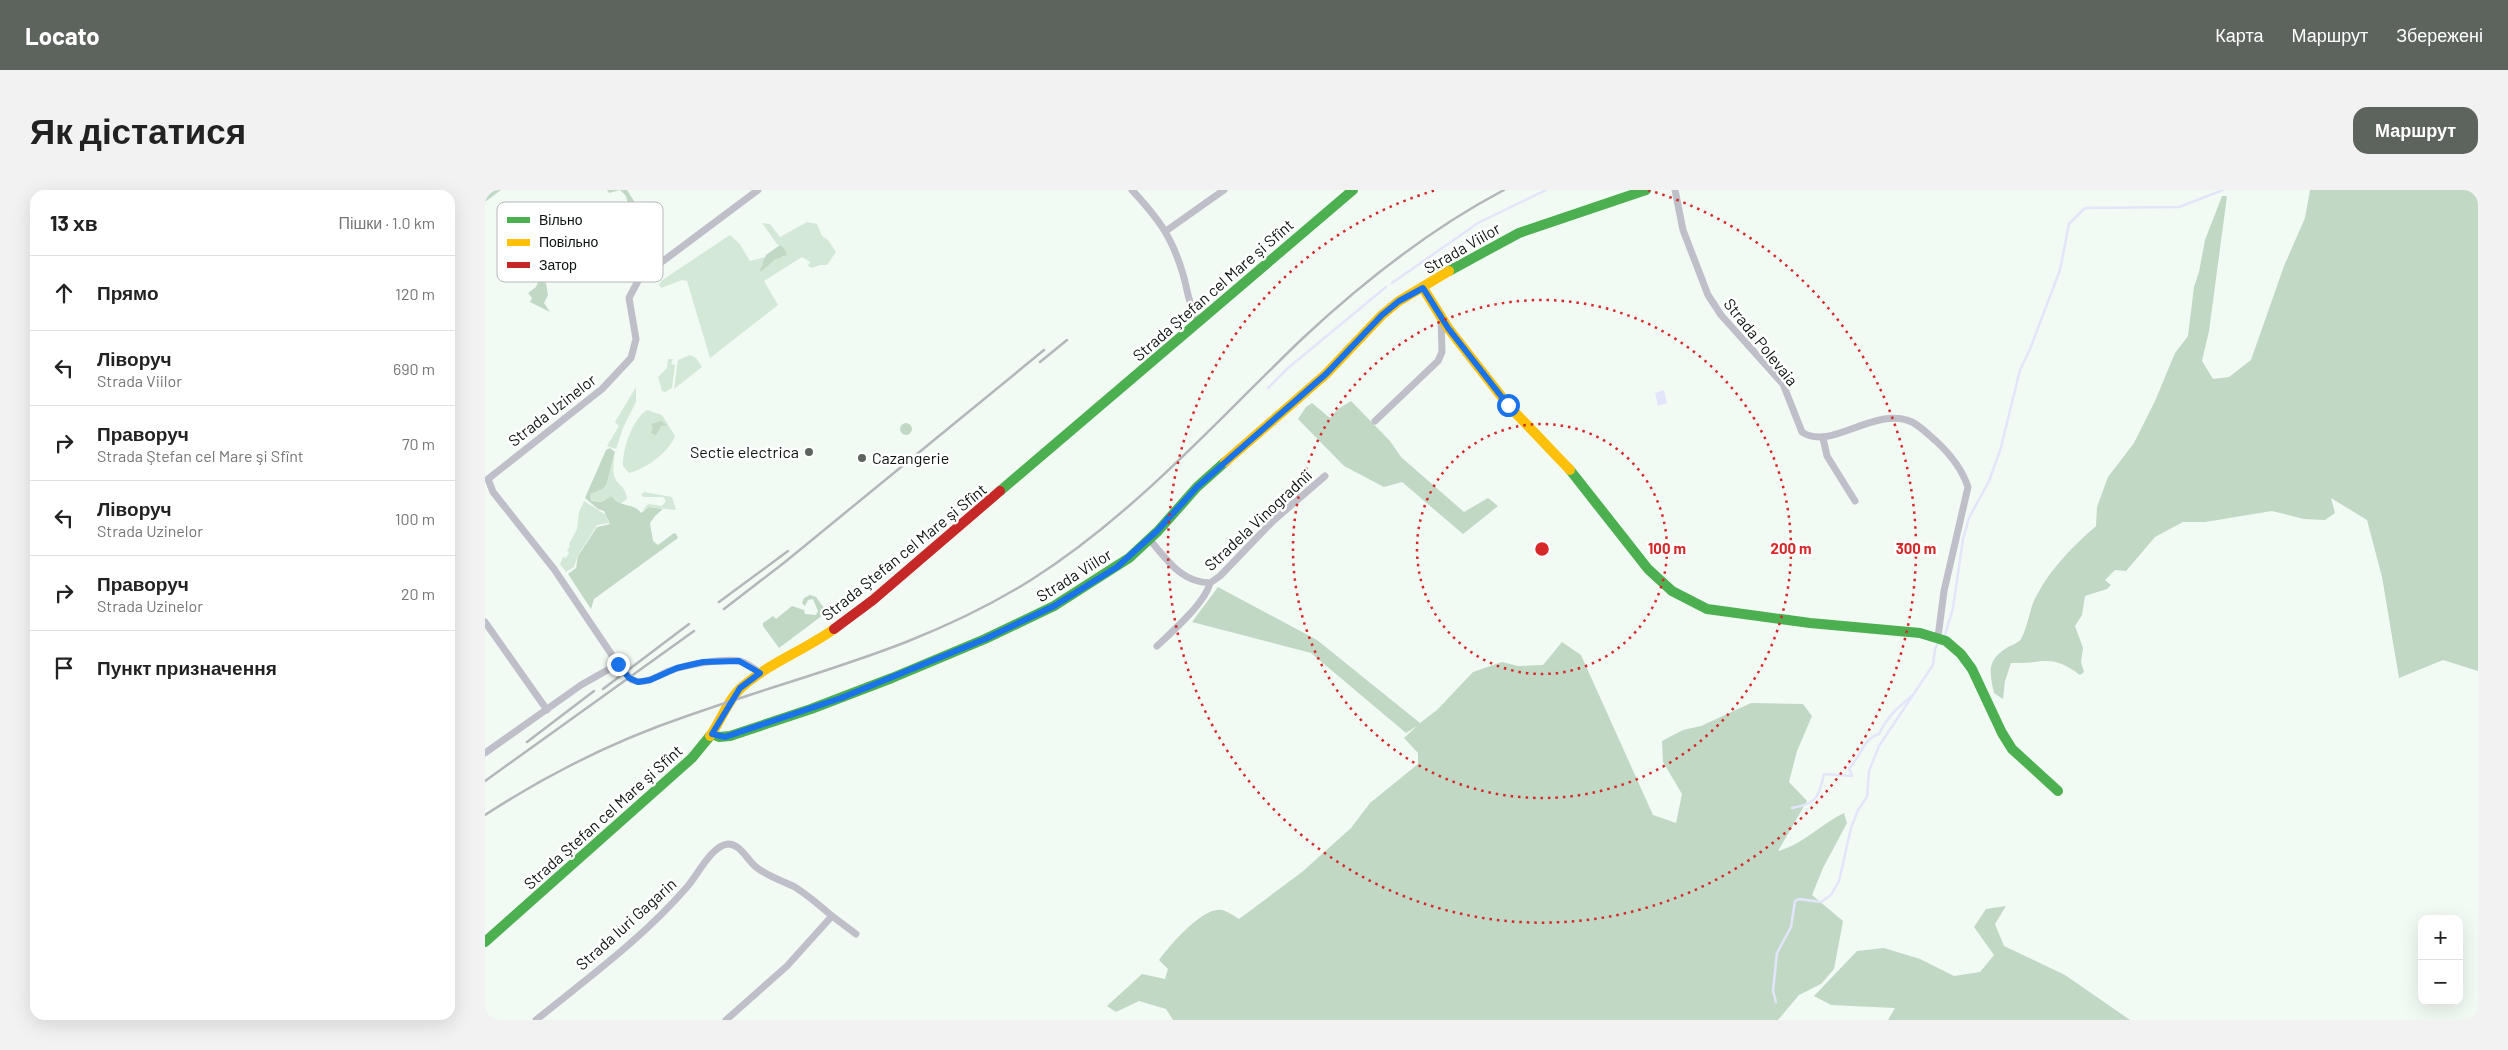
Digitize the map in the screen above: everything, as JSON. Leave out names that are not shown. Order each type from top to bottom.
[{"type":"street","name":"Strada Uzinelor","points":[[663,261],[758,190]]},
{"type":"street","points":[[1131,190],[1166,231],[1182,270],[1192,312],[1199,322]]},
{"type":"street","points":[[1166,231],[1224,190]]},
{"type":"street","name":"Strada Ştefan cel Mare şi Sfînt","points":[[485,942],[678,772],[712,734],[740,688],[760,673],[819,640],[873,600],[1353,190]]},
{"type":"street","name":"Strada Viilor","points":[[712,734],[719,737],[730,736],[811,709],[1008,628],[1054,606],[1117,567],[1149,540],[1197,487],[1326,374],[1382,315],[1399,301],[1470,258],[1519,233],[1646,190]]},
{"type":"street","name":"Strada Polevaia","points":[[1675,190],[1683,230],[1712,303],[1783,384],[1802,432],[1806,435],[1823,438]]},
{"type":"street","name":"Strada Uzinelor","points":[[637,282],[629,298],[636,339],[631,358],[602,389],[487,478],[493,492],[567,587],[629,678],[638,682],[650,680],[677,668],[703,662],[739,661],[760,673]]},
{"type":"street","points":[[1423,288],[1441,316],[1508,405],[1558,456],[1648,569],[1672,591],[1707,609],[1810,624],[1920,633],[1938,637],[1955,648],[1972,668],[2002,733],[2012,749],[2058,790]]},
{"type":"street","points":[[1375,421],[1438,361],[1442,352],[1441,316]]},
{"type":"street","points":[[1855,501],[1827,456],[1823,438],[1870,422],[1891,419],[1912,422],[1944,449],[1965,475],[1969,487],[1944,591],[1938,637]]},
{"type":"street","name":"Stradela Vinogradnîi","points":[[1157,646],[1200,600],[1210,583],[1220,576],[1273,521],[1325,476]]},
{"type":"street","name":"Stradela Vinogradnîi","points":[[1149,540],[1171,567],[1182,575],[1210,583]]},
{"type":"street","points":[[485,622],[547,710]]},
{"type":"street","points":[[485,753],[618,664]]},
{"type":"street","name":"Strada Iuri Gagarin","points":[[536,1020],[636,938],[689,886],[713,852],[720,846],[728,844],[740,849],[750,863],[763,873],[795,887],[832,916]]},
{"type":"street","points":[[726,1020],[787,966],[832,916],[857,934]]},
{"type":"green space","points":[[489,190],[501,190],[485,202],[485,193]]},
{"type":"green space","points":[[607,190],[620,190],[609,193]]},
{"type":"green space","points":[[620,190],[627,190],[635,202],[628,202],[626,196]]},
{"type":"green space","points":[[2310,190],[2478,190],[2478,671],[2443,660],[2399,678],[2382,577],[2367,520],[2331,498],[2335,513],[2325,520],[2304,519],[2272,511],[2205,522],[2183,522],[2155,537],[2126,571],[2115,570],[2105,580],[2111,585],[2107,589],[2085,596],[2082,615],[2075,626],[2083,648],[2081,662],[2084,672],[2080,675],[2061,664],[2047,661],[2011,663],[2005,681],[2003,699],[1994,693],[1991,678],[1993,661],[2001,652],[2021,639],[2033,603],[2045,581],[2069,552],[2096,526],[2097,507],[2108,477],[2134,443],[2155,401],[2175,353],[2188,336],[2194,287],[2205,240],[2222,196],[2227,196],[2209,331],[2202,361],[2213,379],[2229,377],[2251,360],[2284,266],[2305,218]]},
{"type":"green space","points":[[807,222],[817,224],[822,236],[828,240],[836,252],[827,265],[812,268],[808,266],[810,262],[802,257],[764,281],[778,305],[710,358],[687,281],[682,280],[661,288],[659,285],[660,282],[730,235],[739,243],[750,261],[765,257],[765,262],[761,266],[767,266],[779,257],[784,257],[784,248],[777,244],[762,223],[770,224],[780,237]]},
{"type":"green space","points":[[780,245],[784,248],[787,255],[776,259],[759,273],[766,255]]},
{"type":"green space","points":[[538,282],[546,283],[548,295],[544,303],[550,312],[530,302],[532,298],[528,293],[536,287]]},
{"type":"green space","points":[[690,355],[696,358],[702,367],[674,389],[678,360]]},
{"type":"green space","points":[[668,359],[673,359],[671,364],[675,365],[672,388],[665,392],[662,391],[658,377],[667,368]]},
{"type":"green space","points":[[636,387],[636,402],[623,428],[616,449],[607,446],[619,426],[615,422]]},
{"type":"green space","points":[[1351,401],[1390,441],[1401,457],[1464,512],[1488,498],[1498,506],[1463,534],[1402,482],[1384,487],[1344,466],[1298,419],[1306,407],[1312,403],[1330,418],[1338,409]]},
{"type":"green space","points":[[647,410],[662,415],[675,436],[668,448],[656,459],[643,468],[629,473],[623,466],[626,443],[637,420]]},
{"type":"green space","points":[[661,421],[667,425],[661,426],[656,435],[651,433],[653,427],[651,424]]},
{"type":"green space","points":[[904,423],[908,423],[912,429],[908,435],[904,435],[900,431],[900,427]]},
{"type":"green space","points":[[610,448],[615,452],[607,483],[603,489],[590,494],[591,500],[596,502],[612,496],[619,503],[634,508],[641,513],[649,507],[663,509],[650,523],[653,541],[658,545],[674,533],[678,538],[594,599],[591,609],[568,574],[576,568],[578,556],[597,527],[610,524],[604,511],[598,509],[585,498],[606,450]]},
{"type":"green space","points":[[615,455],[613,466],[615,479],[626,493],[627,499],[620,504],[612,496],[608,500],[595,502],[589,497],[590,494],[603,489],[607,483]]},
{"type":"green space","points":[[644,492],[672,497],[676,510],[649,507],[642,511],[648,504],[662,506],[666,501],[663,497],[644,497],[641,495]]},
{"type":"green space","points":[[584,501],[606,515],[609,523],[597,525],[578,555],[574,567],[566,572],[560,564],[563,557],[566,558],[569,553],[567,550],[577,529],[579,512]]},
{"type":"green space","points":[[1218,587],[1317,640],[1420,723],[1437,710],[1473,672],[1502,662],[1518,666],[1543,665],[1562,642],[1581,655],[1653,815],[1676,823],[1682,794],[1663,762],[1662,741],[1683,730],[1701,726],[1751,703],[1803,704],[1812,716],[1797,751],[1789,782],[1807,801],[1778,851],[1795,844],[1844,813],[1847,823],[1823,868],[1812,895],[1843,921],[1834,969],[1821,984],[1799,995],[1778,1020],[1173,1020],[1166,1009],[1139,1001],[1116,1012],[1107,1006],[1142,974],[1165,979],[1168,969],[1159,960],[1178,937],[1196,920],[1214,910],[1228,912],[1239,919],[1302,872],[1351,828],[1370,803],[1418,764],[1418,753],[1404,738],[1417,726],[1406,733],[1311,653],[1192,622]]},
{"type":"green space","points":[[810,595],[816,597],[827,612],[779,648],[763,626],[763,623],[773,616],[776,619],[792,606],[804,610],[805,614],[816,615],[818,611],[813,599],[808,600],[805,606],[802,603],[804,598]]},
{"type":"green space","points":[[2006,906],[1995,924],[2004,946],[2065,975],[2130,1020],[1888,1020],[1895,1008],[1831,1005],[1814,996],[1857,951],[1884,948],[1920,959],[1954,976],[1980,972],[1994,955],[1974,927],[1986,909]]},
{"type":"water","points":[[1664,390],[1667,403],[1658,406],[1655,393]]},
{"type":"waterway","points":[[1392,283],[1478,223],[1546,190]]},
{"type":"waterway","points":[[1945,635],[1953,608],[1963,539],[1969,518],[1989,481],[2000,451],[2020,370],[2060,270],[2069,224],[2085,208],[2179,207],[2223,190]]},
{"type":"waterway","points":[[1268,388],[1288,368],[1386,287]]},
{"type":"waterway","points":[[1776,1002],[1773,991],[1777,953],[1791,927],[1795,901],[1799,899],[1821,902],[1831,895],[1839,881],[1851,828],[1858,810],[1867,797],[1869,771],[1879,746],[1933,665],[1937,645]]},
{"type":"waterway","points":[[1792,808],[1811,802],[1815,798],[1820,789],[1824,774],[1852,776],[1849,768],[1865,744],[1873,736],[1879,734],[1893,713],[1913,695]]},
{"type":"railway","points":[[485,815],[558,772],[608,747],[661,725],[819,673],[905,642],[947,625],[1031,580],[1069,554],[1140,497],[1303,338],[1374,276],[1424,239],[1504,190]]},
{"type":"railway","points":[[1040,362],[1067,340]]},
{"type":"railway","points":[[724,609],[785,562],[1044,350]]},
{"type":"railway","points":[[719,602],[788,551]]},
{"type":"railway","points":[[603,689],[689,624]]},
{"type":"railway","points":[[485,781],[694,631]]},
{"type":"railway","points":[[527,742],[594,691]]},
{"type":"traffic: fast","points":[[1000,491],[1353,190]]},
{"type":"traffic: fast","points":[[1449,271],[1519,233],[1646,190]]},
{"type":"traffic: fast","points":[[712,734],[719,737],[730,736],[811,709],[985,639],[1054,606],[1129,558],[1158,531],[1197,487],[1225,462]]},
{"type":"traffic: fast","points":[[1570,470],[1648,569],[1672,591],[1707,609],[1810,623],[1920,633],[1946,641],[1961,654],[1972,669],[2002,733],[2012,749],[2058,791]]},
{"type":"traffic: fast","points":[[485,942],[692,758],[710,736]]},
{"type":"traffic: slow","points":[[1225,462],[1326,374],[1382,315],[1399,301],[1449,271]]},
{"type":"traffic: slow","points":[[1423,288],[1448,328],[1508,405],[1570,470]]},
{"type":"traffic: slow","points":[[710,736],[729,704],[742,687],[775,664],[834,629]]},
{"type":"traffic: jam","points":[[834,629],[873,600],[1000,491]]},
{"type":"place","name":"Sectie electrica","points":[[809,452]]},
{"type":"place","name":"Cazangerie","points":[[862,458]]},
{"type":"route","points":[[618,664],[629,678],[642,682],[696,663],[744,662],[760,673],[740,688],[712,734],[725,737],[775,722],[841,698],[1032,618],[1129,558],[1157,531],[1197,487],[1260,430],[1303,396],[1382,315],[1399,301],[1423,288],[1448,328],[1508,405]]}]
